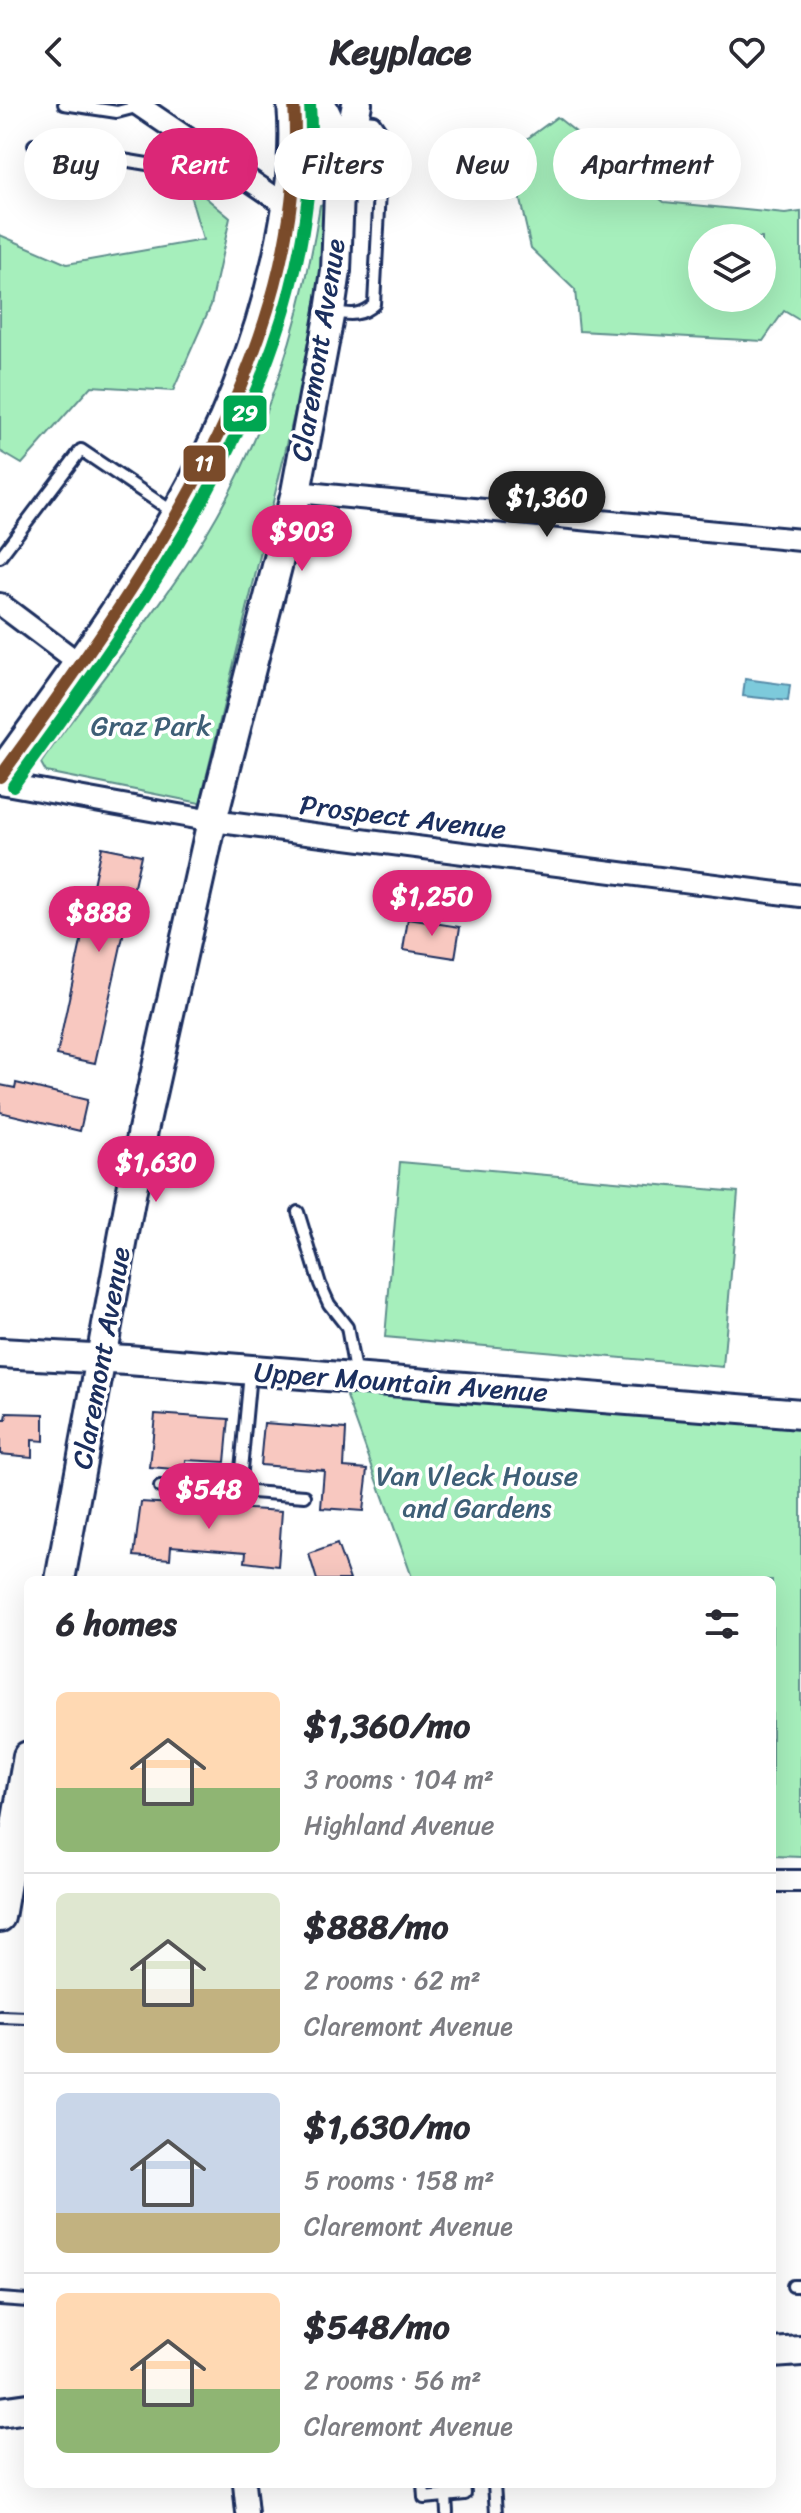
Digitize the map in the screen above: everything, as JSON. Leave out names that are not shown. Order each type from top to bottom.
[{"type":"main road","points":[[0,780],[180,517],[216,446],[248,367],[275,277],[297,154],[294,104]]},
{"type":"street","points":[[321,104],[331,128]]},
{"type":"street","points":[[138,105],[174,128]]},
{"type":"street","points":[[258,186],[289,207]]},
{"type":"street","name":"Claremont Avenue","points":[[61,1576],[143,1130],[212,821],[296,492],[336,271],[339,200]]},
{"type":"street","points":[[296,492],[801,540]]},
{"type":"street","points":[[0,604],[81,665]]},
{"type":"street","name":"Prospect Avenue","points":[[0,780],[212,821],[801,896]]},
{"type":"street","name":"Upper Mountain Avenue","points":[[0,1353],[801,1414]]},
{"type":"street","points":[[0,1917],[12,1868],[24,1784]]},
{"type":"street","points":[[776,1881],[801,1881]]},
{"type":"street","points":[[776,2353],[801,2351]]},
{"type":"street","points":[[0,2412],[24,2409]]},
{"type":"street","points":[[244,2488],[247,2513]]},
{"type":"lane","points":[[64,104],[117,112],[138,105]]},
{"type":"lane","points":[[330,311],[351,315],[366,311],[374,304],[383,134],[374,121],[356,111]]},
{"type":"lane","points":[[0,557],[81,450],[180,517]]},
{"type":"lane","points":[[298,1212],[320,1284],[347,1327],[356,1378]]},
{"type":"lane","points":[[239,1491],[250,1371]]},
{"type":"lane","points":[[160,1487],[305,1496]]},
{"type":"lane","points":[[0,2017],[24,2018]]},
{"type":"lane","points":[[0,2299],[24,2301]]},
{"type":"lane","points":[[423,2488],[424,2498],[465,2494],[464,2488]]},
{"type":"lane","points":[[494,2488],[496,2513]]},
{"type":"lane","points":[[446,2496],[447,2513]]},
{"type":"green space","points":[[557,117],[571,128],[553,128],[553,200],[661,200],[785,214],[801,212],[801,321],[784,311],[763,341],[579,331],[575,290],[531,248],[520,200],[537,200],[537,132]]},
{"type":"green space","points":[[191,200],[209,200],[230,218],[211,305],[173,391],[91,386],[22,464],[0,451],[0,235],[67,264],[203,240]]},
{"type":"green space","name":"Graz Park","points":[[327,203],[329,271],[200,803],[46,772],[41,763],[169,590],[229,493],[280,373],[304,289],[320,205]]},
{"type":"green space","points":[[400,1162],[738,1192],[723,1367],[385,1337]]},
{"type":"green space","name":"Van Vleck House and Gardens","points":[[345,1391],[801,1429],[801,1857],[776,1856],[776,1576],[412,1576]]},
{"type":"water","points":[[745,679],[790,685],[788,701],[743,696]]},
{"type":"building","points":[[101,847],[141,855],[95,1063],[57,1055]]},
{"type":"building","points":[[408,919],[460,927],[455,958],[403,950]]},
{"type":"building","points":[[16,1083],[87,1100],[80,1131],[0,1112],[0,1085],[15,1088]]},
{"type":"building","points":[[7,1413],[44,1414],[44,1441],[32,1440],[32,1457],[0,1454],[0,1420],[6,1420]]},
{"type":"building","points":[[155,1414],[229,1419],[225,1462],[186,1460],[186,1471],[150,1468]]},
{"type":"building","points":[[264,1423],[346,1429],[344,1467],[368,1469],[363,1511],[321,1508],[324,1470],[260,1465]]},
{"type":"building","points":[[141,1502],[282,1511],[278,1566],[245,1562],[246,1552],[171,1546],[170,1559],[134,1556]]},
{"type":"building","points":[[337,1544],[349,1576],[316,1576],[309,1554]]},
{"type":"transit line","name":"11","points":[[0,777],[107,626],[158,546],[205,462],[245,376],[274,288],[292,197],[294,104]]},
{"type":"transit line","name":"29","points":[[13,786],[121,633],[173,552],[220,467],[260,380],[290,290],[308,198],[310,104]]}]
